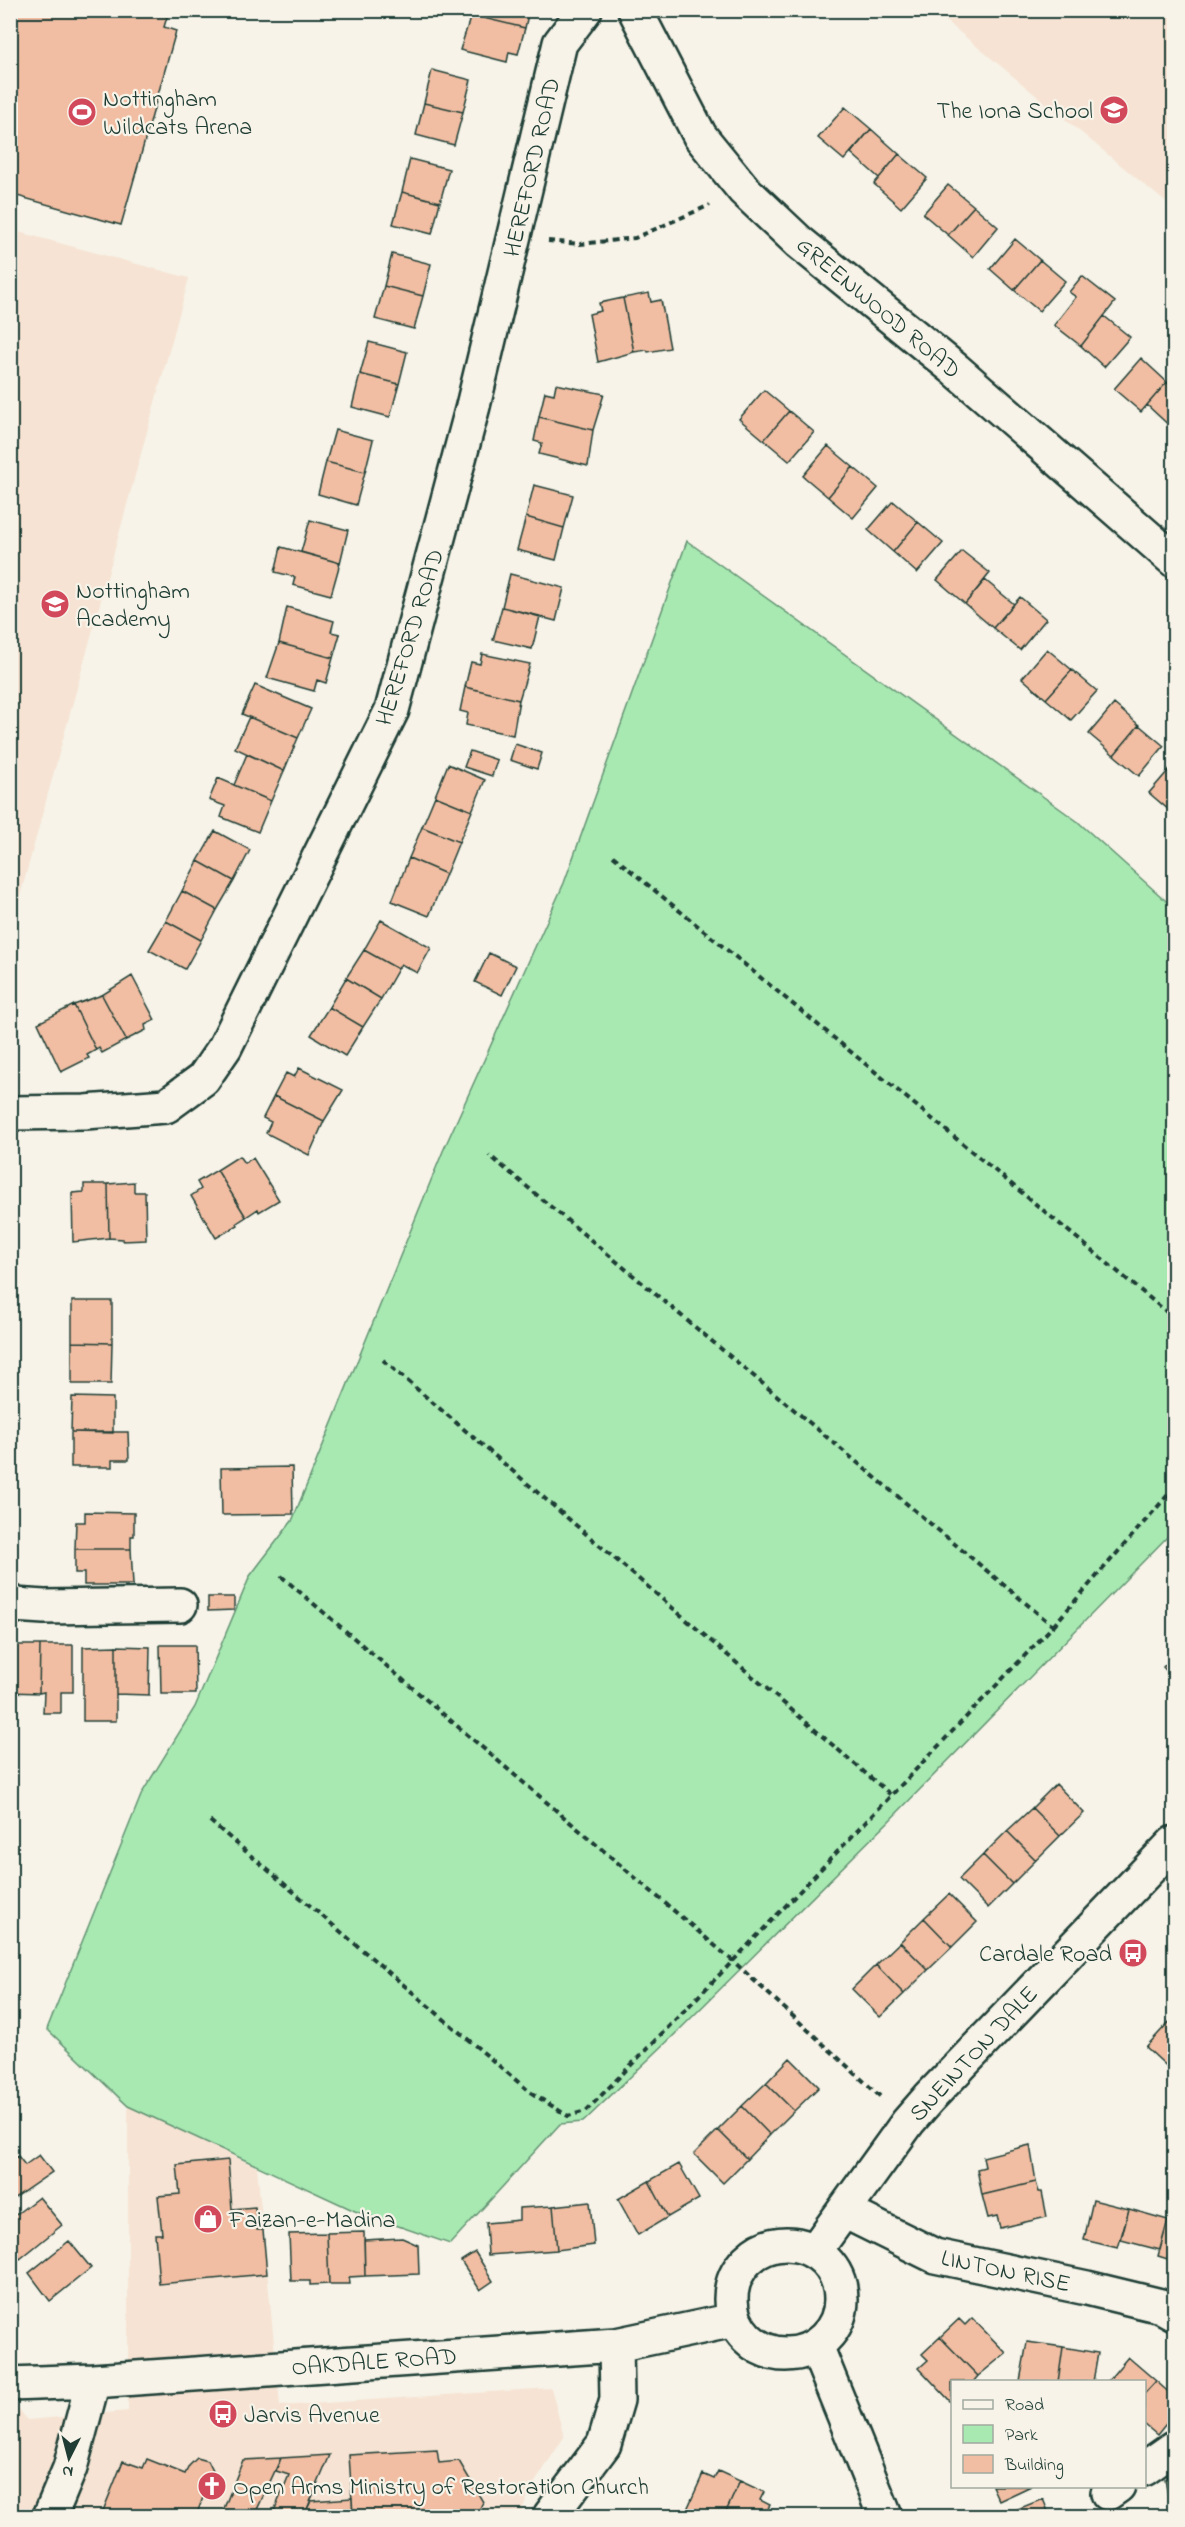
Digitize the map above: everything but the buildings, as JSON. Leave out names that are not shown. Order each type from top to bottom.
[{"type":"street","name":"HEREFORD ROAD","points":[[10,1113],[85,1112],[166,1106],[203,1079],[225,1047],[392,710],[473,406],[560,43],[585,10]]},
{"type":"street","name":"GREENWOOD ROAD","points":[[635,10],[700,136],[744,190],[799,242],[956,370],[1174,560]]},
{"type":"street","points":[[10,1601],[14,1605],[44,1607],[180,1605]]},
{"type":"street","name":"SNEINTON DALE","points":[[814,2252],[908,2122],[929,2098],[1174,1843]]},
{"type":"street","name":"LINTON RISE","points":[[844,2211],[935,2256],[1087,2288],[1161,2306],[1174,2313]]},
{"type":"street","points":[[781,2244],[798,2245],[814,2252],[831,2267],[840,2287],[840,2310],[832,2330],[816,2346],[798,2354],[778,2354],[760,2348],[745,2337],[734,2320],[730,2303],[732,2286],[738,2270],[764,2248],[781,2244]]},
{"type":"street","name":"OAKDALE ROAD","points":[[15,2376],[93,2381],[616,2345],[734,2320]]},
{"type":"street","points":[[550,2517],[604,2444],[617,2400],[616,2345]]},
{"type":"street","points":[[816,2346],[885,2517]]},
{"type":"street","points":[[50,2517],[70,2468],[93,2381]]},
{"type":"street","points":[[1146,2468],[1174,2448]]},
{"type":"path","points":[[514,238],[580,244],[635,238],[744,190]]},
{"type":"path","points":[[613,856],[1174,1318]]},
{"type":"path","points":[[489,1155],[1053,1626]]},
{"type":"path","points":[[383,1360],[891,1795]]},
{"type":"path","points":[[210,1821],[530,2092],[568,2116],[586,2111],[733,1961],[1053,1626],[1174,1488]]},
{"type":"path","points":[[281,1576],[733,1961],[908,2122]]},
{"type":"shaded area","name":"The Iona School","points":[[934,11],[1174,11],[1174,209]]},
{"type":"shaded area","name":"Nottingham Academy","points":[[10,230],[189,278],[11,929]]},
{"type":"shaded area","points":[[128,2106],[257,2167],[280,2406],[551,2388],[564,2437],[534,2484],[519,2516],[11,2516],[10,2397],[27,2420],[128,2411]]},
{"type":"green space","points":[[687,541],[1077,821],[1174,908],[1174,1530],[890,1820],[670,2039],[583,2122],[560,2124],[450,2244],[355,2211],[128,2106],[47,2029],[142,1793],[195,1707],[250,1576],[292,1521],[443,1151],[564,883]]},
{"type":"place","name":"The Iona School","points":[[1114,110]]},
{"type":"place","name":"Nottingham Wildcats Arena","points":[[82,112]]},
{"type":"place","name":"Nottingham Academy","points":[[55,604]]},
{"type":"place","name":"Cardale Road","points":[[1133,1953]]},
{"type":"place","name":"Faizan-e-Madina","points":[[208,2219]]},
{"type":"place","name":"Jarvis Avenue","points":[[223,2414]]},
{"type":"place","name":"Open Arms Ministry of Restoration Church","points":[[212,2486]]}]
